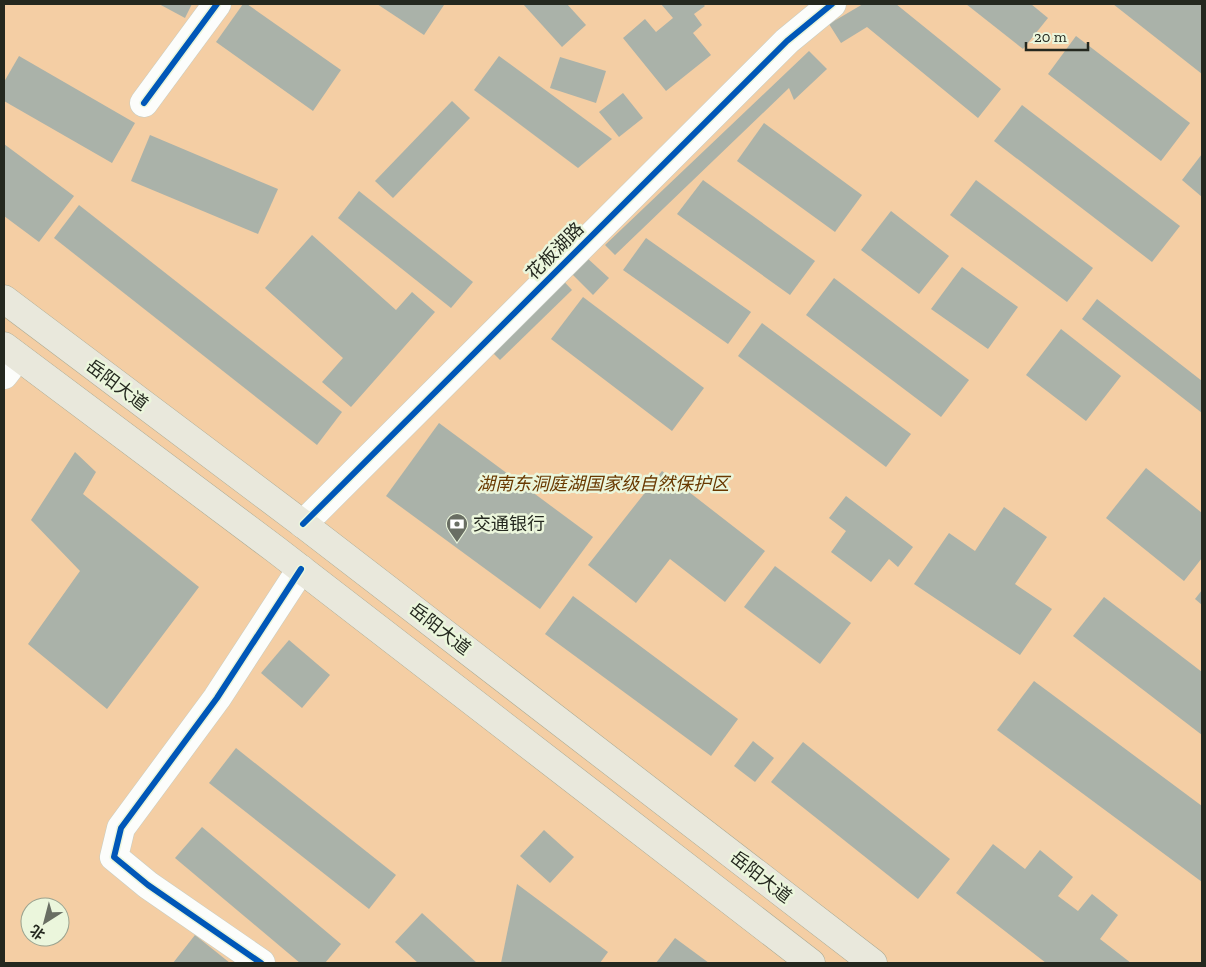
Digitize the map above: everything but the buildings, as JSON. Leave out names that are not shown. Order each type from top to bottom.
[{"type":"main road","name":"岳阳大道","points":[[4,299],[303,524],[873,963]]},
{"type":"main road","points":[[8,360],[301,569],[811,963]]},
{"type":"street","points":[[144,103],[218,4]]},
{"type":"street","name":"花板湖路","points":[[303,524],[780,48],[832,4]]},
{"type":"street","points":[[261,963],[148,885],[114,857],[121,828],[218,698],[301,569]]},
{"type":"green space","name":"湖南东洞庭湖国家级自然保护区","points":[[4,4],[1202,4],[1202,963],[4,963]]},
{"type":"cycle path","points":[[144,103],[217,4]]},
{"type":"cycle path","points":[[303,524],[787,41],[832,4]]},
{"type":"cycle path","points":[[261,963],[148,885],[114,857],[121,828],[217,698],[301,569]]},
{"type":"place","name":"交通银行","points":[[457,543]]}]
